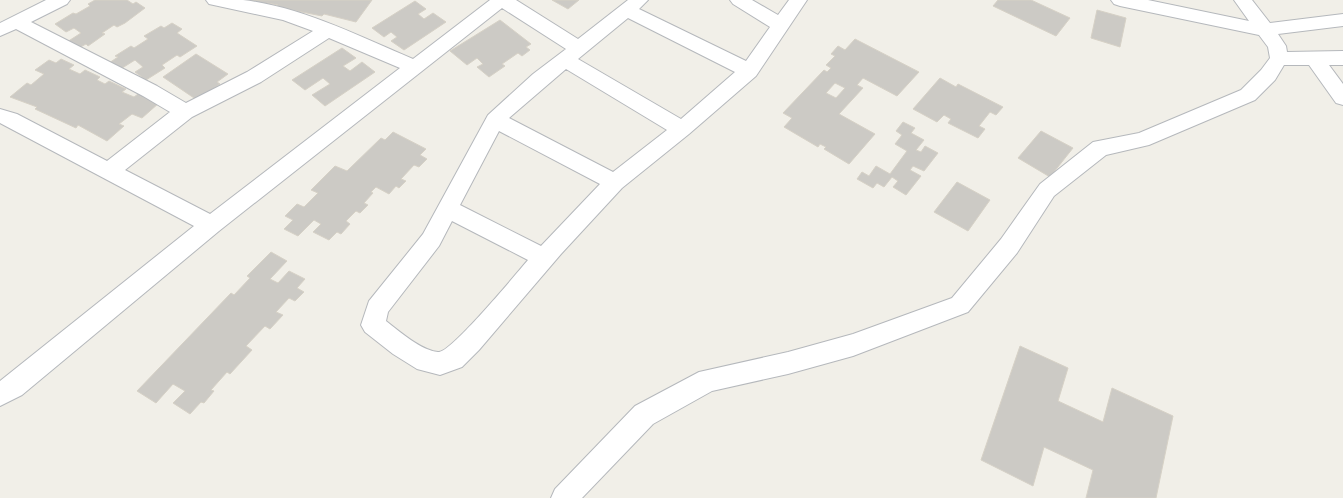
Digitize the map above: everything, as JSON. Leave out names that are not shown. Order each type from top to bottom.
[{"type":"street","points":[[0,30],[61,0]]},
{"type":"street","points":[[215,0],[286,15],[328,30],[415,67]]},
{"type":"street","points":[[0,394],[13,387],[211,225],[502,0],[571,54],[682,129]]},
{"type":"street","points":[[739,0],[781,25]]},
{"type":"street","points":[[748,71],[633,5],[571,54],[495,120],[449,209],[431,240],[377,308],[374,325],[401,346],[426,361],[440,364],[453,359],[471,342],[544,258],[615,182],[682,129],[748,71],[798,0]]},
{"type":"street","points":[[1120,0],[1264,30],[1343,20]]},
{"type":"street","points":[[564,498],[644,415],[708,380],[788,363],[853,345],[960,305],[1009,246],[1047,190],[1100,148],[1142,140],[1248,95],[1268,75],[1279,59],[1277,46],[1243,0]]},
{"type":"street","points":[[17,22],[150,91],[185,112]]},
{"type":"street","points":[[109,171],[166,125],[185,112],[254,77],[328,30]]},
{"type":"street","points":[[1314,58],[1343,98]]},
{"type":"street","points":[[1279,59],[1343,58]]},
{"type":"street","points":[[0,116],[10,119],[211,225]]},
{"type":"street","points":[[495,120],[615,182]]},
{"type":"street","points":[[449,209],[544,258]]},
{"type":"building","points":[[95,0],[127,0],[133,4],[136,2],[145,8],[125,23],[117,27],[114,25],[102,33],[105,34],[88,46],[86,44],[77,49],[67,42],[81,33],[74,28],[66,32],[55,24],[73,13],[76,14],[90,6],[88,4]]},
{"type":"building","points":[[247,0],[372,0],[356,22],[324,14],[322,16],[277,7],[278,5],[267,3],[266,5]]},
{"type":"building","points":[[552,0],[579,0],[568,9]]},
{"type":"building","points":[[998,0],[1031,0],[1070,18],[1056,36],[993,6]]},
{"type":"building","points":[[415,1],[426,9],[418,14],[424,19],[433,13],[446,22],[404,50],[391,41],[397,37],[391,32],[384,37],[372,28]]},
{"type":"building","points":[[1097,10],[1126,18],[1120,47],[1091,38]]},
{"type":"building","points":[[500,20],[531,44],[526,47],[530,50],[522,56],[518,53],[502,64],[505,66],[489,77],[477,67],[483,64],[477,58],[467,65],[450,51]]},
{"type":"building","points":[[172,23],[182,29],[177,33],[197,46],[180,57],[177,55],[162,65],[165,68],[146,80],[135,72],[143,67],[135,60],[119,70],[109,63],[118,57],[115,56],[131,46],[134,48],[148,39],[144,36],[161,26],[164,28]]},
{"type":"building","points":[[855,39],[919,72],[897,96],[863,78],[857,85],[863,88],[839,114],[875,134],[849,164],[824,149],[826,147],[820,144],[818,147],[784,127],[792,118],[783,113],[824,70],[827,72],[831,68],[826,65],[835,56],[831,54],[838,46],[845,50]],"holes":[[[835,83],[845,88],[836,98],[826,93]]]},
{"type":"building","points":[[342,48],[356,58],[343,66],[350,71],[362,62],[375,72],[325,106],[312,95],[330,84],[323,78],[305,90],[292,80]]},
{"type":"building","points":[[196,54],[228,74],[217,82],[220,84],[197,100],[163,77]]},
{"type":"building","points":[[61,59],[74,65],[69,69],[80,74],[85,70],[100,77],[97,80],[105,84],[109,81],[126,89],[122,92],[134,97],[138,94],[159,103],[142,118],[132,114],[119,124],[124,126],[107,141],[78,125],[76,128],[35,109],[37,107],[10,97],[27,83],[31,85],[44,74],[35,70],[49,60],[56,63]]},
{"type":"building","points":[[940,78],[956,87],[958,84],[1003,107],[996,115],[990,112],[979,126],[985,129],[978,138],[948,123],[951,119],[944,115],[937,122],[913,109]]},
{"type":"building","points":[[903,122],[915,128],[911,133],[924,140],[916,150],[921,152],[925,146],[938,153],[924,171],[913,166],[910,170],[921,176],[906,195],[893,187],[898,181],[892,177],[884,187],[877,183],[873,188],[857,179],[862,172],[869,176],[876,166],[890,174],[907,151],[895,144],[902,135],[896,131]]},
{"type":"building","points":[[1041,131],[1073,148],[1050,177],[1018,158]]},
{"type":"building","points":[[393,132],[426,149],[420,155],[427,159],[419,167],[414,165],[401,179],[406,181],[399,188],[396,186],[389,194],[376,187],[364,203],[368,205],[360,213],[356,211],[346,221],[350,224],[341,234],[337,232],[329,240],[313,232],[321,224],[314,220],[298,236],[284,229],[293,220],[285,216],[297,204],[304,207],[318,193],[311,190],[335,166],[347,171],[381,138],[385,140]]},
{"type":"building","points":[[957,182],[990,200],[968,231],[934,212]]},
{"type":"building","points":[[271,252],[287,261],[270,279],[278,283],[289,271],[305,279],[297,288],[304,292],[295,301],[289,298],[276,312],[283,315],[270,329],[265,326],[246,346],[252,350],[230,374],[227,372],[211,390],[214,391],[204,403],[201,402],[190,414],[173,403],[185,391],[173,384],[156,403],[137,391],[231,293],[234,295],[250,278],[247,276]]},
{"type":"building","points":[[1020,346],[1068,368],[1058,401],[1103,422],[1112,388],[1173,416],[1156,498],[1086,498],[1093,470],[1044,447],[1033,486],[981,460]]}]
